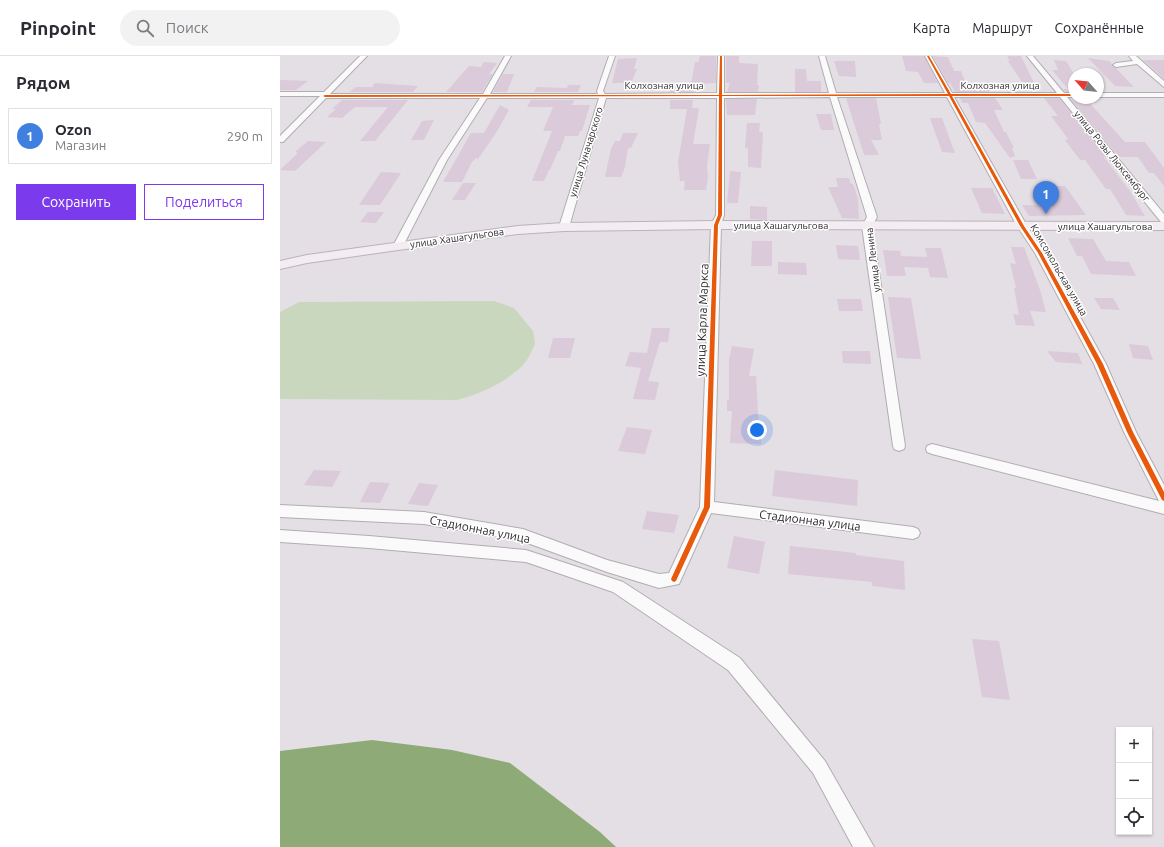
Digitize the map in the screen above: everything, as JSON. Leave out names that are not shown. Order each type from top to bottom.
[{"type":"main road","name":"улица Хашагульгова","points":[[280,265],[307,259],[398,246],[518,230],[564,226],[1164,226]]},
{"type":"street","points":[[280,140],[364,56]]},
{"type":"street","points":[[398,246],[443,160],[485,96],[508,56]]},
{"type":"street","name":"улица Луначарского","points":[[564,226],[603,95],[600,91],[612,56]]},
{"type":"street","name":"улица Карла Маркса","points":[[674,579],[707,507],[716,225],[720,215],[721,56]]},
{"type":"street","name":"улица Ленина","points":[[822,56],[833,96],[872,217],[867,226],[899,446]]},
{"type":"street","name":"Комсомольская улица","points":[[928,56],[1022,226],[1040,253],[1100,364],[1130,432],[1164,498]]},
{"type":"street","name":"улица Розы Люксембург","points":[[1030,56],[1164,220]]},
{"type":"street","points":[[1132,56],[1164,85]]},
{"type":"street","points":[[1116,64],[1138,62]]},
{"type":"street","name":"Колхозная улица","points":[[280,94],[485,96],[833,96],[950,94],[1068,95]]},
{"type":"street","points":[[1104,95],[1164,95]]},
{"type":"street","points":[[932,449],[1164,508]]},
{"type":"street","name":"Стадионная улица","points":[[707,507],[913,533]]},
{"type":"street","name":"Стадионная улица","points":[[280,511],[424,518],[523,535],[607,566],[659,581],[674,579]]},
{"type":"street","points":[[280,536],[369,542],[526,556],[618,587],[734,664],[819,768],[864,847]]},
{"type":"shaded area","points":[[494,301],[514,308],[533,331],[535,344],[523,365],[501,382],[484,391],[457,400],[280,399],[280,312],[299,302]]},
{"type":"shaded area","points":[[372,740],[452,750],[510,763],[600,832],[616,847],[280,847],[280,751]]},
{"type":"building","points":[[700,56],[716,56],[716,83],[691,84],[695,62],[698,62]]},
{"type":"building","points":[[726,56],[739,56],[739,63],[758,64],[758,92],[727,92],[730,83],[726,83]]},
{"type":"building","points":[[902,56],[924,56],[938,83],[924,83],[918,72],[906,71]]},
{"type":"building","points":[[933,56],[948,57],[954,71],[961,71],[966,84],[969,84],[972,87],[987,87],[990,92],[955,92],[950,83],[948,83]]},
{"type":"building","points":[[1007,56],[1021,56],[1034,83],[1022,82],[1008,61],[1010,61]]},
{"type":"building","points":[[637,58],[634,69],[637,69],[631,83],[612,83],[618,59]]},
{"type":"building","points":[[1088,58],[1109,61],[1134,87],[1115,86],[1104,75],[1104,68],[1098,68]]},
{"type":"building","points":[[1054,60],[1066,61],[1070,68],[1068,68],[1068,89],[1052,70],[1058,70]]},
{"type":"building","points":[[1143,60],[1164,60],[1164,79],[1160,75]]},
{"type":"building","points":[[834,61],[855,61],[856,77],[839,76]]},
{"type":"building","points":[[484,62],[497,63],[489,74],[493,74],[482,92],[446,92],[469,66],[481,67]]},
{"type":"building","points":[[795,69],[806,69],[807,81],[821,81],[821,92],[795,92]]},
{"type":"building","points":[[503,74],[514,74],[507,92],[493,92]]},
{"type":"building","points":[[280,80],[308,81],[296,90],[280,90]]},
{"type":"building","points":[[375,83],[418,86],[413,92],[349,92],[356,87],[372,87]]},
{"type":"building","points":[[568,85],[581,85],[578,92],[534,92],[537,87],[567,88]]},
{"type":"building","points":[[694,88],[694,92],[669,92],[669,89]]},
{"type":"building","points":[[1063,89],[1068,89],[1068,92],[1065,92]]},
{"type":"building","points":[[846,98],[876,98],[881,124],[879,124],[882,140],[871,140],[879,155],[864,155]]},
{"type":"building","points":[[960,98],[995,98],[1003,110],[994,110],[1004,132],[1006,132],[1014,148],[1012,148],[1015,156],[1010,158],[985,123],[976,122],[968,103],[962,103]]},
{"type":"building","points":[[1044,98],[1059,98],[1106,157],[1104,157],[1130,191],[1145,216],[1126,215],[1110,189],[1106,189],[1085,160],[1080,160],[1065,140],[1068,139],[1051,116],[1058,116]]},
{"type":"building","points":[[726,99],[757,99],[755,115],[727,115]]},
{"type":"building","points":[[342,100],[408,100],[375,141],[360,141],[388,107],[355,107],[342,118],[327,117],[336,109],[332,109]]},
{"type":"building","points":[[531,100],[574,100],[572,105],[590,105],[582,131],[580,131],[578,136],[565,136],[560,151],[558,151],[544,181],[532,181],[552,131],[543,131],[553,107],[527,107]]},
{"type":"building","points":[[670,100],[693,100],[692,108],[699,108],[693,144],[710,144],[706,190],[684,190],[685,181],[680,181],[678,162],[687,109],[670,109]]},
{"type":"building","points":[[1075,104],[1091,104],[1125,142],[1145,142],[1164,168],[1164,186],[1154,173],[1149,173],[1138,157],[1119,157]]},
{"type":"building","points":[[500,105],[509,110],[496,133],[478,159],[476,158],[472,162],[462,182],[443,182],[471,133],[484,133]]},
{"type":"building","points":[[816,114],[831,114],[834,130],[821,130]]},
{"type":"building","points":[[930,118],[942,118],[955,153],[942,152]]},
{"type":"building","points":[[434,120],[424,140],[411,140],[422,121]]},
{"type":"building","points":[[747,123],[760,123],[759,132],[763,132],[761,168],[748,167],[748,148],[745,148]]},
{"type":"building","points":[[623,133],[638,133],[631,148],[628,148],[625,167],[621,177],[605,177],[611,149],[615,141],[620,141]]},
{"type":"building","points":[[308,141],[326,142],[295,171],[280,170],[298,153],[295,152]]},
{"type":"building","points":[[1013,160],[1028,160],[1037,179],[1021,179]]},
{"type":"building","points":[[730,171],[741,172],[738,203],[727,203]]},
{"type":"building","points":[[381,172],[401,173],[380,205],[359,205]]},
{"type":"building","points":[[836,178],[849,178],[850,183],[853,184],[858,199],[859,219],[842,218],[828,187],[838,187]]},
{"type":"building","points":[[463,183],[476,183],[465,200],[452,200]]},
{"type":"building","points":[[1037,186],[1065,186],[1086,215],[1029,216],[1022,205],[1050,205]]},
{"type":"building","points":[[971,188],[992,188],[1005,214],[982,213]]},
{"type":"building","points":[[750,206],[767,207],[767,220],[750,219]]},
{"type":"building","points":[[368,212],[384,212],[376,223],[360,222]]},
{"type":"building","points":[[1068,238],[1093,239],[1106,261],[1129,262],[1136,276],[1091,274],[1082,256],[1077,256]]},
{"type":"building","points":[[752,241],[772,241],[772,266],[751,266]]},
{"type":"building","points":[[836,245],[858,246],[860,260],[838,259]]},
{"type":"building","points":[[1011,247],[1024,247],[1040,290],[1046,312],[1030,311],[1035,326],[1016,325],[1013,314],[1019,315],[1014,288],[1016,288],[1010,263],[1016,264]]},
{"type":"building","points":[[925,248],[941,248],[948,278],[930,277],[928,268],[904,267],[906,276],[887,276],[883,250],[900,251],[901,256],[927,257]]},
{"type":"building","points":[[778,262],[806,263],[807,275],[778,274]]},
{"type":"building","points":[[888,297],[911,298],[921,359],[897,358]]},
{"type":"building","points":[[1094,298],[1113,298],[1120,310],[1101,309]]},
{"type":"building","points":[[837,299],[861,299],[863,311],[839,311]]},
{"type":"building","points":[[652,328],[670,328],[668,342],[660,342],[648,381],[659,382],[655,400],[633,399],[641,368],[625,366],[630,352],[647,353]]},
{"type":"building","points":[[553,338],[575,338],[570,358],[548,358]]},
{"type":"building","points":[[1129,344],[1148,346],[1153,360],[1133,358]]},
{"type":"building","points":[[732,346],[754,349],[749,376],[756,376],[761,444],[730,443],[732,411],[727,411],[727,400],[729,400],[729,360]]},
{"type":"building","points":[[842,351],[870,351],[871,364],[843,363]]},
{"type":"building","points":[[1047,351],[1078,353],[1082,364],[1056,362]]},
{"type":"building","points":[[627,427],[652,430],[645,454],[618,451]]},
{"type":"building","points":[[314,470],[341,471],[332,487],[304,485]]},
{"type":"building","points":[[775,470],[858,480],[857,506],[772,496]]},
{"type":"building","points":[[370,482],[390,483],[380,503],[360,502]]},
{"type":"building","points":[[419,483],[438,485],[428,506],[408,504]]},
{"type":"building","points":[[647,511],[679,515],[674,533],[642,529]]},
{"type":"building","points":[[734,536],[765,542],[759,574],[727,568]]},
{"type":"building","points":[[790,546],[856,553],[856,555],[904,561],[905,590],[872,586],[872,582],[788,574]]},
{"type":"building","points":[[972,639],[999,641],[1010,700],[982,697]]},
{"type":"cycle path","points":[[674,579],[707,507],[716,225],[720,215],[721,56]]},
{"type":"cycle path","points":[[928,56],[1022,226],[1040,253],[1100,364],[1130,432],[1164,498]]},
{"type":"cycle path","points":[[325,96],[1068,95]]},
{"type":"place","name":"Ozon","points":[[1046,214]]}]
